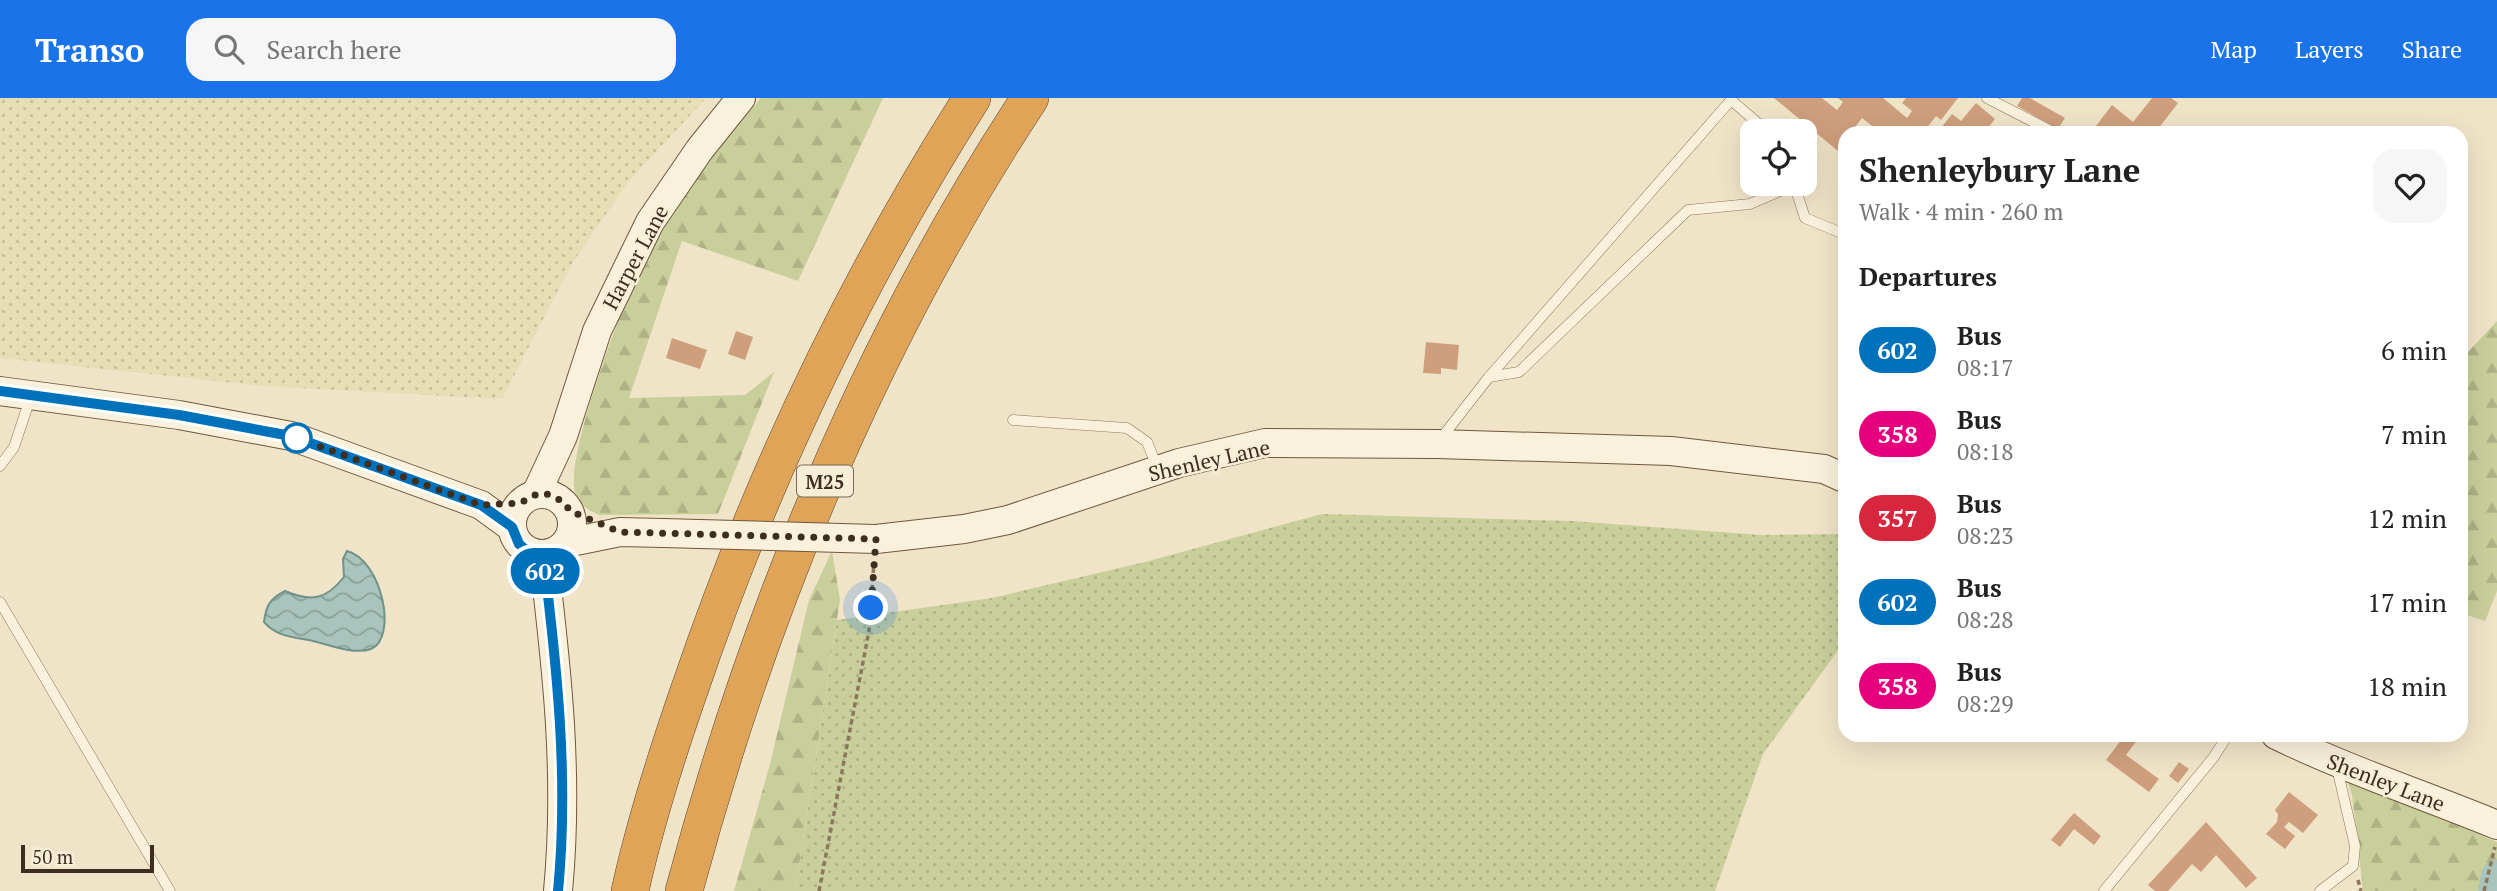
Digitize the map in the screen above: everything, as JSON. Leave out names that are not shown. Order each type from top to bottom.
[{"type":"highway","name":"M25","points":[[630,891],[673,736],[713,620],[760,503],[859,291],[972,98]]},
{"type":"highway","name":"M25","points":[[684,891],[715,774],[787,569],[862,397],[926,270],[994,153],[1030,98]]},
{"type":"main road","name":"Harper Lane","points":[[523,508],[563,436],[597,331],[650,222],[700,149],[741,98]]},
{"type":"main road","points":[[0,391],[179,415],[291,436],[481,505],[523,508],[556,496],[567,507],[572,527],[554,548],[564,767],[563,833],[558,891]]},
{"type":"main road","name":"Harper Lane","points":[[563,436],[567,507]]},
{"type":"main road","name":"Shenley Lane","points":[[554,548],[620,532],[876,539],[964,529],[1008,520],[1158,470],[1265,443],[1437,444],[1671,451],[1824,469],[1838,475]]},
{"type":"main road","name":"Shenley Lane","points":[[567,507],[620,532]]},
{"type":"main road","points":[[523,508],[519,544],[526,550],[554,548]]},
{"type":"main road","name":"Shenley Lane","points":[[2290,742],[2336,764],[2412,790],[2497,825]]},
{"type":"lane","points":[[1987,98],[2041,126]]},
{"type":"lane","points":[[1437,444],[1489,377],[1729,99],[1753,119]]},
{"type":"lane","points":[[1489,377],[1519,372],[1688,210],[1751,204],[1768,196]]},
{"type":"lane","points":[[1798,196],[1804,218],[1838,232]]},
{"type":"lane","points":[[0,466],[14,447],[31,395]]},
{"type":"lane","points":[[1013,420],[1127,428],[1147,442],[1158,470]]},
{"type":"lane","points":[[0,602],[170,891]]},
{"type":"lane","points":[[2104,891],[2222,742]]},
{"type":"lane","points":[[2320,891],[2353,866],[2356,846],[2336,764]]},
{"type":"path","points":[[819,891],[869,631],[876,539]]},
{"type":"path","points":[[2484,891],[2497,838]]},
{"type":"shaded area","points":[[0,98],[706,98],[628,182],[571,265],[502,399],[264,386],[0,358]]},
{"type":"green space","points":[[761,98],[883,98],[798,281],[682,241],[629,398],[745,395],[774,372],[718,514],[599,515],[580,501],[576,494],[574,475],[588,410],[615,329],[642,262],[676,204]]},
{"type":"green space","points":[[2497,321],[2497,591],[2485,621],[2468,615],[2468,352]]},
{"type":"green space","points":[[1322,514],[1572,521],[1761,535],[1838,534],[1838,650],[1763,754],[1715,891],[795,891],[837,620],[992,598],[1145,562]]},
{"type":"green space","points":[[832,551],[840,600],[795,891],[734,891],[770,764],[809,600]]},
{"type":"green space","points":[[2345,774],[2497,842],[2497,891],[2363,891],[2352,795]]},
{"type":"water","points":[[347,551],[359,557],[369,569],[382,599],[384,630],[379,642],[371,649],[350,650],[286,636],[274,631],[264,622],[270,603],[285,591],[303,597],[318,597],[337,585],[344,577],[343,559]]},
{"type":"building","points":[[1774,98],[1822,98],[1837,110],[1843,102],[1838,98],[1883,98],[1907,118],[1912,111],[1902,103],[1906,98],[1958,98],[1941,120],[1936,116],[1928,126],[1872,126],[1862,118],[1856,126],[1838,126],[1838,151],[1817,134],[1817,119],[1799,119]]},
{"type":"building","points":[[2022,98],[2030,98],[2065,118],[2060,126],[2053,126],[2017,106]]},
{"type":"building","points":[[2152,98],[2171,98],[2178,103],[2160,126],[2096,126],[2112,105],[2133,122]]},
{"type":"building","points":[[1976,103],[1995,119],[1990,126],[1943,126],[1952,114],[1961,121]]},
{"type":"building","points":[[736,331],[753,337],[745,360],[728,354]]},
{"type":"building","points":[[672,338],[707,350],[700,369],[666,358]]},
{"type":"building","points":[[1426,342],[1459,345],[1457,370],[1441,368],[1441,374],[1423,373]]},
{"type":"building","points":[[2120,742],[2136,742],[2126,755],[2159,779],[2149,792],[2106,760]]},
{"type":"building","points":[[2179,762],[2189,769],[2178,783],[2169,776]]},
{"type":"building","points":[[2289,792],[2318,815],[2303,833],[2289,822],[2284,827],[2295,836],[2285,849],[2266,834],[2277,822],[2278,814],[2275,810]]},
{"type":"building","points":[[2074,813],[2101,836],[2094,845],[2074,829],[2060,847],[2051,840]]},
{"type":"building","points":[[2206,822],[2257,878],[2246,888],[2216,855],[2201,872],[2192,864],[2168,891],[2155,891],[2148,885]]},
{"type":"waterway","points":[[2494,891],[2497,876]]},
{"type":"bus line","name":"602","points":[[0,391],[179,415],[291,436],[481,505],[498,520],[512,527],[514,536],[526,550],[543,554],[552,623],[564,767],[563,833],[558,891]]},
{"type":"route","points":[[297,438],[291,436],[481,505],[520,503],[537,494],[556,496],[570,511],[620,532],[876,539],[871,608]]}]
